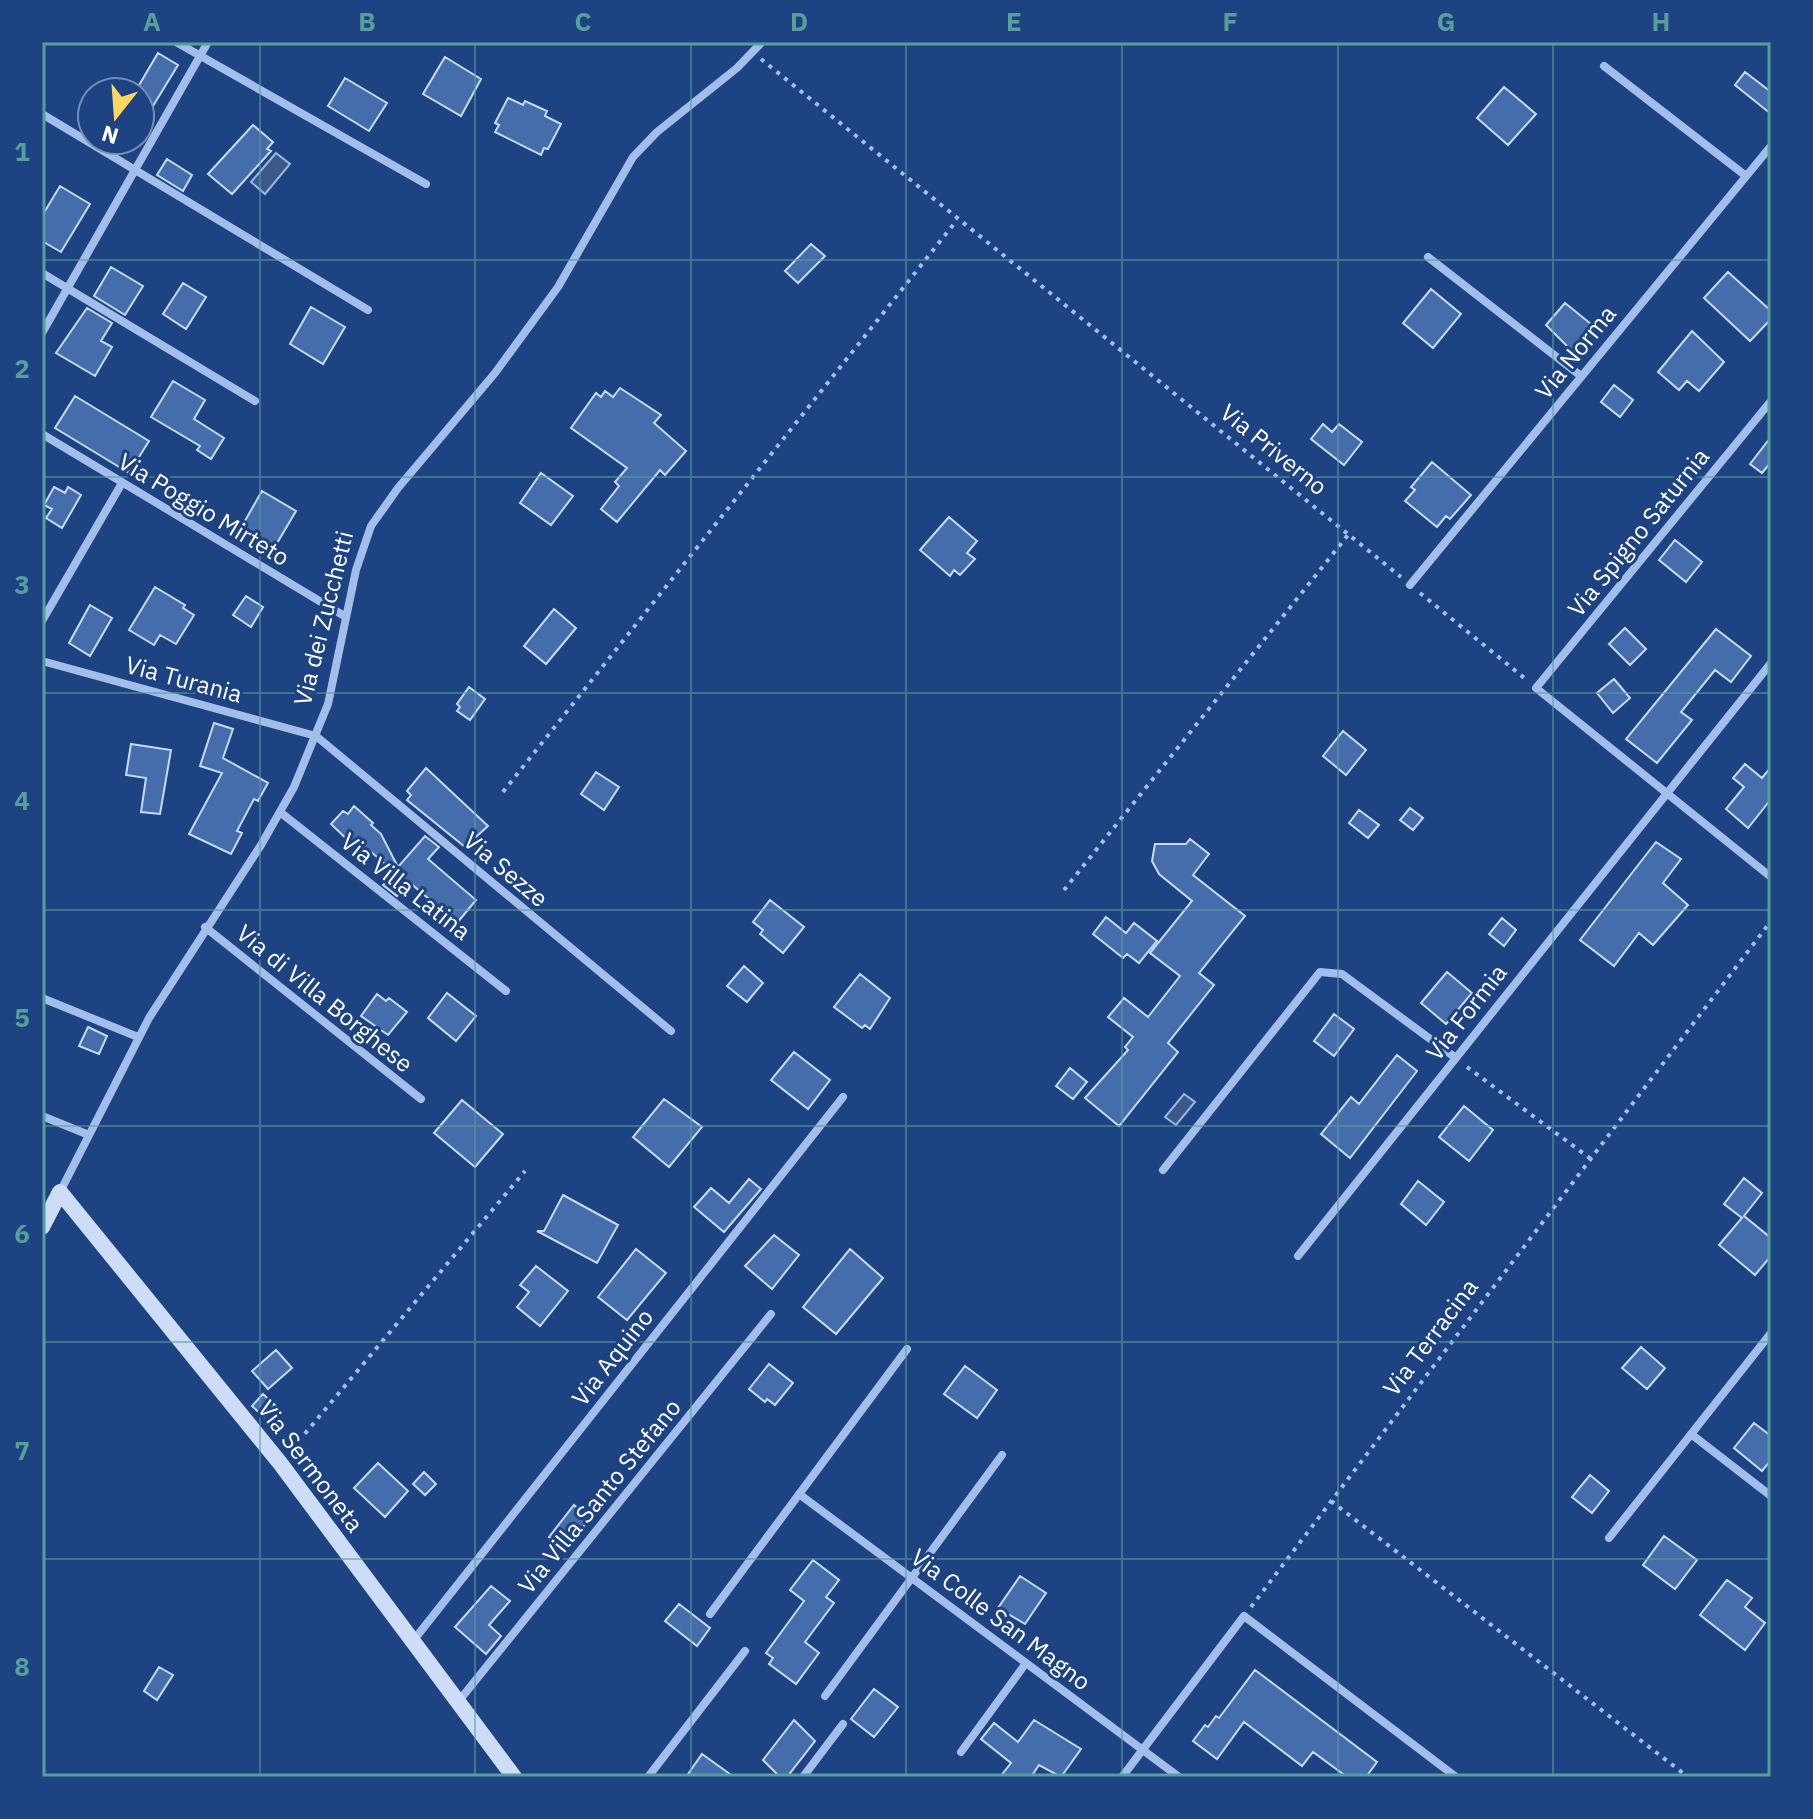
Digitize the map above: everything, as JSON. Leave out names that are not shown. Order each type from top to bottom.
[{"type":"street","points":[[176,42],[426,184]]},
{"type":"street","points":[[42,333],[208,42]]},
{"type":"street","name":"Via dei Zucchetti","points":[[42,1227],[138,1037],[280,812],[316,736],[335,676],[361,550],[377,517],[495,373],[558,287],[626,167],[657,132],[719,84],[762,42]]},
{"type":"street","points":[[1604,66],[1746,176]]},
{"type":"street","points":[[42,114],[368,310]]},
{"type":"street","name":"Via Norma","points":[[1410,585],[1771,146]]},
{"type":"street","points":[[1428,257],[1581,376]]},
{"type":"street","points":[[42,273],[255,401]]},
{"type":"street","name":"Via Spigno Saturnia","points":[[1536,688],[1771,401]]},
{"type":"street","name":"Via Poggio Mirteto","points":[[42,434],[346,617]]},
{"type":"street","points":[[42,621],[122,483]]},
{"type":"street","name":"Via Turania","points":[[42,661],[316,736]]},
{"type":"street","name":"Via Formia","points":[[1298,1256],[1665,792],[1771,663]]},
{"type":"street","points":[[1536,688],[1771,877]]},
{"type":"street","name":"Via Sezze","points":[[316,736],[671,1031]]},
{"type":"street","name":"Via Villa Latina","points":[[280,812],[506,991]]},
{"type":"street","name":"Via di Villa Borghese","points":[[205,927],[421,1099]]},
{"type":"street","points":[[1163,1170],[1320,972],[1342,974],[1456,1058]]},
{"type":"street","points":[[42,998],[138,1037]]},
{"type":"street","name":"Via Aquino","points":[[413,1641],[843,1097]]},
{"type":"street","points":[[42,1116],[89,1135]]},
{"type":"street","name":"Via Sermoneta","points":[[60,1192],[280,1463],[514,1777]]},
{"type":"street","name":"Via Villa Santo Stefano","points":[[458,1702],[771,1314]]},
{"type":"street","points":[[1609,1538],[1771,1333]]},
{"type":"street","points":[[710,1614],[907,1349]]},
{"type":"street","points":[[1691,1434],[1771,1496]]},
{"type":"street","points":[[825,1696],[1002,1455]]},
{"type":"street","name":"Via Colle San Magno","points":[[799,1494],[1179,1777]]},
{"type":"street","points":[[1122,1777],[1244,1616],[1456,1777]]},
{"type":"street","points":[[648,1777],[745,1651]]},
{"type":"street","points":[[961,1752],[1026,1663]]},
{"type":"street","points":[[803,1777],[843,1724]]},
{"type":"path","name":"Via Priverno","points":[[752,53],[1536,688]]},
{"type":"path","points":[[503,792],[957,220]]},
{"type":"path","points":[[1064,890],[1348,535]]},
{"type":"path","name":"Via Terracina","points":[[1244,1616],[1771,921]]},
{"type":"path","points":[[1456,1058],[1591,1159]]},
{"type":"path","points":[[280,1463],[525,1171]]},
{"type":"path","points":[[1331,1501],[1688,1777]]},
{"type":"water","points":[[276,153],[290,164],[265,194],[251,182]]},
{"type":"water","points":[[1184,1094],[1195,1102],[1176,1125],[1165,1117]]},
{"type":"building","points":[[158,53],[178,65],[156,101],[156,76],[144,76]]},
{"type":"building","points":[[445,57],[481,79],[461,116],[423,94]]},
{"type":"building","points":[[1745,72],[1771,92],[1771,114],[1735,85]]},
{"type":"building","points":[[345,78],[387,103],[369,131],[328,106]]},
{"type":"building","points":[[1504,87],[1536,114],[1508,145],[1477,118]]},
{"type":"building","points":[[508,98],[523,105],[525,101],[547,111],[545,116],[561,124],[548,149],[544,148],[541,155],[495,132],[499,125],[495,123]]},
{"type":"building","points":[[253,125],[273,142],[267,149],[271,151],[232,194],[208,174]]},
{"type":"building","points":[[167,159],[192,175],[183,191],[157,175]]},
{"type":"building","points":[[60,186],[90,204],[61,252],[42,241],[42,216]]},
{"type":"building","points":[[811,244],[825,256],[798,283],[785,271]]},
{"type":"building","points":[[111,267],[143,286],[125,315],[94,296]]},
{"type":"building","points":[[1728,272],[1771,311],[1771,319],[1750,341],[1704,298]]},
{"type":"building","points":[[183,283],[206,297],[186,329],[163,314]]},
{"type":"building","points":[[1431,289],[1461,314],[1433,348],[1403,323]]},
{"type":"building","points":[[1565,303],[1596,328],[1574,353],[1546,325]]},
{"type":"building","points":[[311,307],[345,327],[323,364],[290,344]]},
{"type":"building","points":[[87,308],[112,323],[101,341],[112,347],[95,376],[56,353]]},
{"type":"building","points":[[1692,331],[1724,362],[1699,391],[1687,381],[1679,390],[1658,372]]},
{"type":"building","points":[[173,381],[205,400],[194,419],[224,438],[211,459],[197,450],[200,446],[151,417]]},
{"type":"building","points":[[1614,385],[1633,400],[1620,417],[1601,402]]},
{"type":"building","points":[[620,388],[661,415],[654,423],[686,451],[665,475],[660,470],[617,522],[601,509],[619,486],[615,482],[627,468],[571,428],[596,393],[601,397],[605,391],[613,397]]},
{"type":"building","points":[[75,396],[149,441],[129,473],[55,428]]},
{"type":"building","points":[[1323,424],[1332,432],[1339,424],[1362,442],[1344,465],[1311,439]]},
{"type":"building","points":[[1771,437],[1771,462],[1762,473],[1750,464]]},
{"type":"building","points":[[1432,462],[1471,495],[1450,519],[1446,516],[1437,527],[1405,501],[1415,490],[1411,487]]},
{"type":"building","points":[[541,473],[573,496],[551,525],[520,503]]},
{"type":"building","points":[[54,487],[65,493],[68,487],[81,495],[62,528],[46,518],[52,509],[44,505]]},
{"type":"building","points":[[262,491],[296,511],[273,550],[242,526]]},
{"type":"building","points":[[949,517],[977,541],[967,553],[975,559],[960,575],[954,570],[950,576],[920,550]]},
{"type":"building","points":[[1675,540],[1702,562],[1686,582],[1659,560]]},
{"type":"building","points":[[155,587],[185,605],[183,608],[194,615],[176,644],[160,635],[154,645],[129,630]]},
{"type":"building","points":[[246,596],[263,607],[251,627],[233,615]]},
{"type":"building","points":[[90,605],[112,618],[90,656],[69,643]]},
{"type":"building","points":[[554,609],[576,628],[546,664],[524,646]]},
{"type":"building","points":[[1625,628],[1646,649],[1630,665],[1609,644]]},
{"type":"building","points":[[1716,629],[1751,656],[1731,682],[1715,670],[1681,712],[1692,720],[1657,763],[1626,739]]},
{"type":"building","points":[[1614,679],[1630,698],[1613,713],[1597,693]]},
{"type":"building","points":[[469,687],[485,699],[470,720],[457,711],[460,707],[457,704]]},
{"type":"building","points":[[214,723],[233,729],[223,758],[268,783],[258,801],[254,799],[237,831],[242,833],[231,854],[189,834],[222,773],[200,766]]},
{"type":"building","points":[[1343,731],[1366,750],[1346,775],[1323,756]]},
{"type":"building","points":[[131,744],[171,750],[160,814],[141,812],[146,778],[126,775]]},
{"type":"building","points":[[1745,764],[1762,778],[1771,767],[1771,799],[1748,828],[1726,809],[1744,787],[1733,778]]},
{"type":"building","points":[[426,768],[488,826],[465,847],[407,800],[411,795],[407,791]]},
{"type":"building","points":[[596,772],[619,787],[604,810],[581,794]]},
{"type":"building","points":[[354,806],[381,834],[398,867],[425,836],[439,847],[428,859],[476,900],[457,923],[409,882],[397,896],[383,885],[394,872],[369,850],[367,854],[358,846],[356,848],[331,824],[343,811],[348,814]]},
{"type":"building","points":[[1410,808],[1423,818],[1413,830],[1400,820]]},
{"type":"building","points":[[1359,810],[1379,825],[1368,838],[1349,823]]},
{"type":"building","points":[[1190,839],[1209,854],[1193,875],[1245,916],[1199,973],[1214,985],[1168,1043],[1178,1052],[1119,1126],[1085,1098],[1128,1050],[1125,1047],[1133,1037],[1108,1017],[1124,998],[1148,1017],[1180,976],[1150,953],[1192,901],[1159,874],[1152,861],[1155,844],[1186,844]]},
{"type":"building","points":[[1656,842],[1681,859],[1663,883],[1688,905],[1653,945],[1639,933],[1614,966],[1580,940]]},
{"type":"building","points":[[770,900],[804,927],[783,953],[760,934],[763,930],[753,922]]},
{"type":"building","points":[[1106,917],[1126,933],[1134,923],[1157,941],[1139,963],[1127,954],[1123,958],[1093,934]]},
{"type":"building","points":[[1502,918],[1516,930],[1504,946],[1489,934]]},
{"type":"building","points":[[744,966],[763,983],[747,1002],[727,986]]},
{"type":"building","points":[[1447,972],[1472,993],[1446,1024],[1421,1003]]},
{"type":"building","points":[[860,974],[890,998],[870,1029],[865,1025],[862,1028],[834,1007]]},
{"type":"building","points":[[447,993],[476,1016],[456,1041],[428,1018]]},
{"type":"building","points":[[377,994],[386,1001],[389,998],[407,1012],[388,1035],[361,1016]]},
{"type":"building","points":[[1334,1014],[1354,1029],[1334,1056],[1314,1041]]},
{"type":"building","points":[[88,1027],[107,1036],[99,1054],[79,1046]]},
{"type":"building","points":[[794,1052],[830,1080],[808,1109],[771,1080]]},
{"type":"building","points":[[1397,1055],[1417,1071],[1350,1158],[1321,1134],[1351,1097],[1359,1104]]},
{"type":"building","points":[[1070,1068],[1087,1082],[1073,1099],[1056,1086]]},
{"type":"building","points":[[664,1099],[702,1127],[669,1167],[633,1137]]},
{"type":"building","points":[[462,1100],[503,1134],[475,1167],[434,1133]]},
{"type":"building","points":[[1464,1106],[1493,1130],[1469,1161],[1439,1137]]},
{"type":"building","points":[[1744,1178],[1762,1193],[1744,1216],[1771,1238],[1771,1256],[1755,1275],[1719,1245],[1742,1218],[1724,1204]]},
{"type":"building","points":[[749,1179],[761,1189],[724,1232],[694,1207],[711,1188],[729,1203]]},
{"type":"building","points":[[1418,1181],[1444,1202],[1426,1225],[1401,1204]]},
{"type":"building","points":[[563,1195],[618,1225],[597,1263],[537,1231],[544,1231]]},
{"type":"building","points":[[774,1235],[799,1255],[772,1289],[745,1266]]},
{"type":"building","points":[[636,1249],[666,1273],[627,1320],[598,1297]]},
{"type":"building","points":[[850,1249],[883,1278],[836,1334],[803,1307]]},
{"type":"building","points":[[536,1266],[568,1291],[540,1326],[517,1307],[529,1292],[520,1285]]},
{"type":"building","points":[[1641,1347],[1665,1368],[1647,1389],[1622,1368]]},
{"type":"building","points":[[276,1350],[292,1368],[268,1389],[252,1371]]},
{"type":"building","points":[[769,1364],[793,1383],[775,1405],[767,1399],[765,1402],[749,1389]]},
{"type":"building","points":[[965,1366],[997,1390],[977,1418],[944,1394]]},
{"type":"building","points":[[263,1394],[275,1405],[264,1417],[252,1406]]},
{"type":"building","points":[[1754,1423],[1771,1436],[1771,1460],[1762,1471],[1734,1448]]},
{"type":"building","points":[[378,1463],[408,1491],[385,1517],[354,1488]]},
{"type":"building","points":[[424,1472],[436,1484],[425,1495],[413,1484]]},
{"type":"building","points":[[1590,1475],[1609,1491],[1592,1513],[1572,1497]]},
{"type":"building","points":[[574,1505],[590,1518],[565,1550],[549,1537]]},
{"type":"building","points":[[1664,1536],[1697,1560],[1675,1589],[1643,1565]]},
{"type":"building","points":[[813,1560],[839,1580],[826,1597],[834,1603],[805,1642],[819,1653],[796,1684],[769,1664],[773,1658],[766,1653],[804,1601],[790,1590]]},
{"type":"building","points":[[1020,1576],[1046,1593],[1025,1624],[998,1608]]},
{"type":"building","points":[[1727,1580],[1752,1598],[1745,1607],[1765,1623],[1745,1650],[1700,1615]]},
{"type":"building","points":[[491,1586],[510,1601],[489,1625],[501,1636],[486,1654],[455,1627]]},
{"type":"building","points":[[679,1604],[710,1628],[697,1646],[665,1621]]},
{"type":"building","points":[[159,1667],[173,1675],[157,1700],[144,1691]]},
{"type":"building","points":[[1255,1670],[1377,1762],[1366,1777],[1347,1777],[1313,1752],[1302,1766],[1244,1722],[1217,1759],[1193,1741],[1205,1725],[1208,1727],[1216,1716],[1219,1718]]},
{"type":"building","points":[[874,1689],[898,1707],[874,1737],[851,1719]]},
{"type":"building","points":[[794,1720],[815,1741],[787,1777],[780,1777],[763,1760]]},
{"type":"building","points":[[1034,1720],[1081,1749],[1061,1777],[1039,1765],[1031,1777],[1000,1777],[1011,1763],[981,1739],[994,1723],[1018,1742]]},
{"type":"building","points":[[702,1754],[734,1777],[686,1777]]}]
